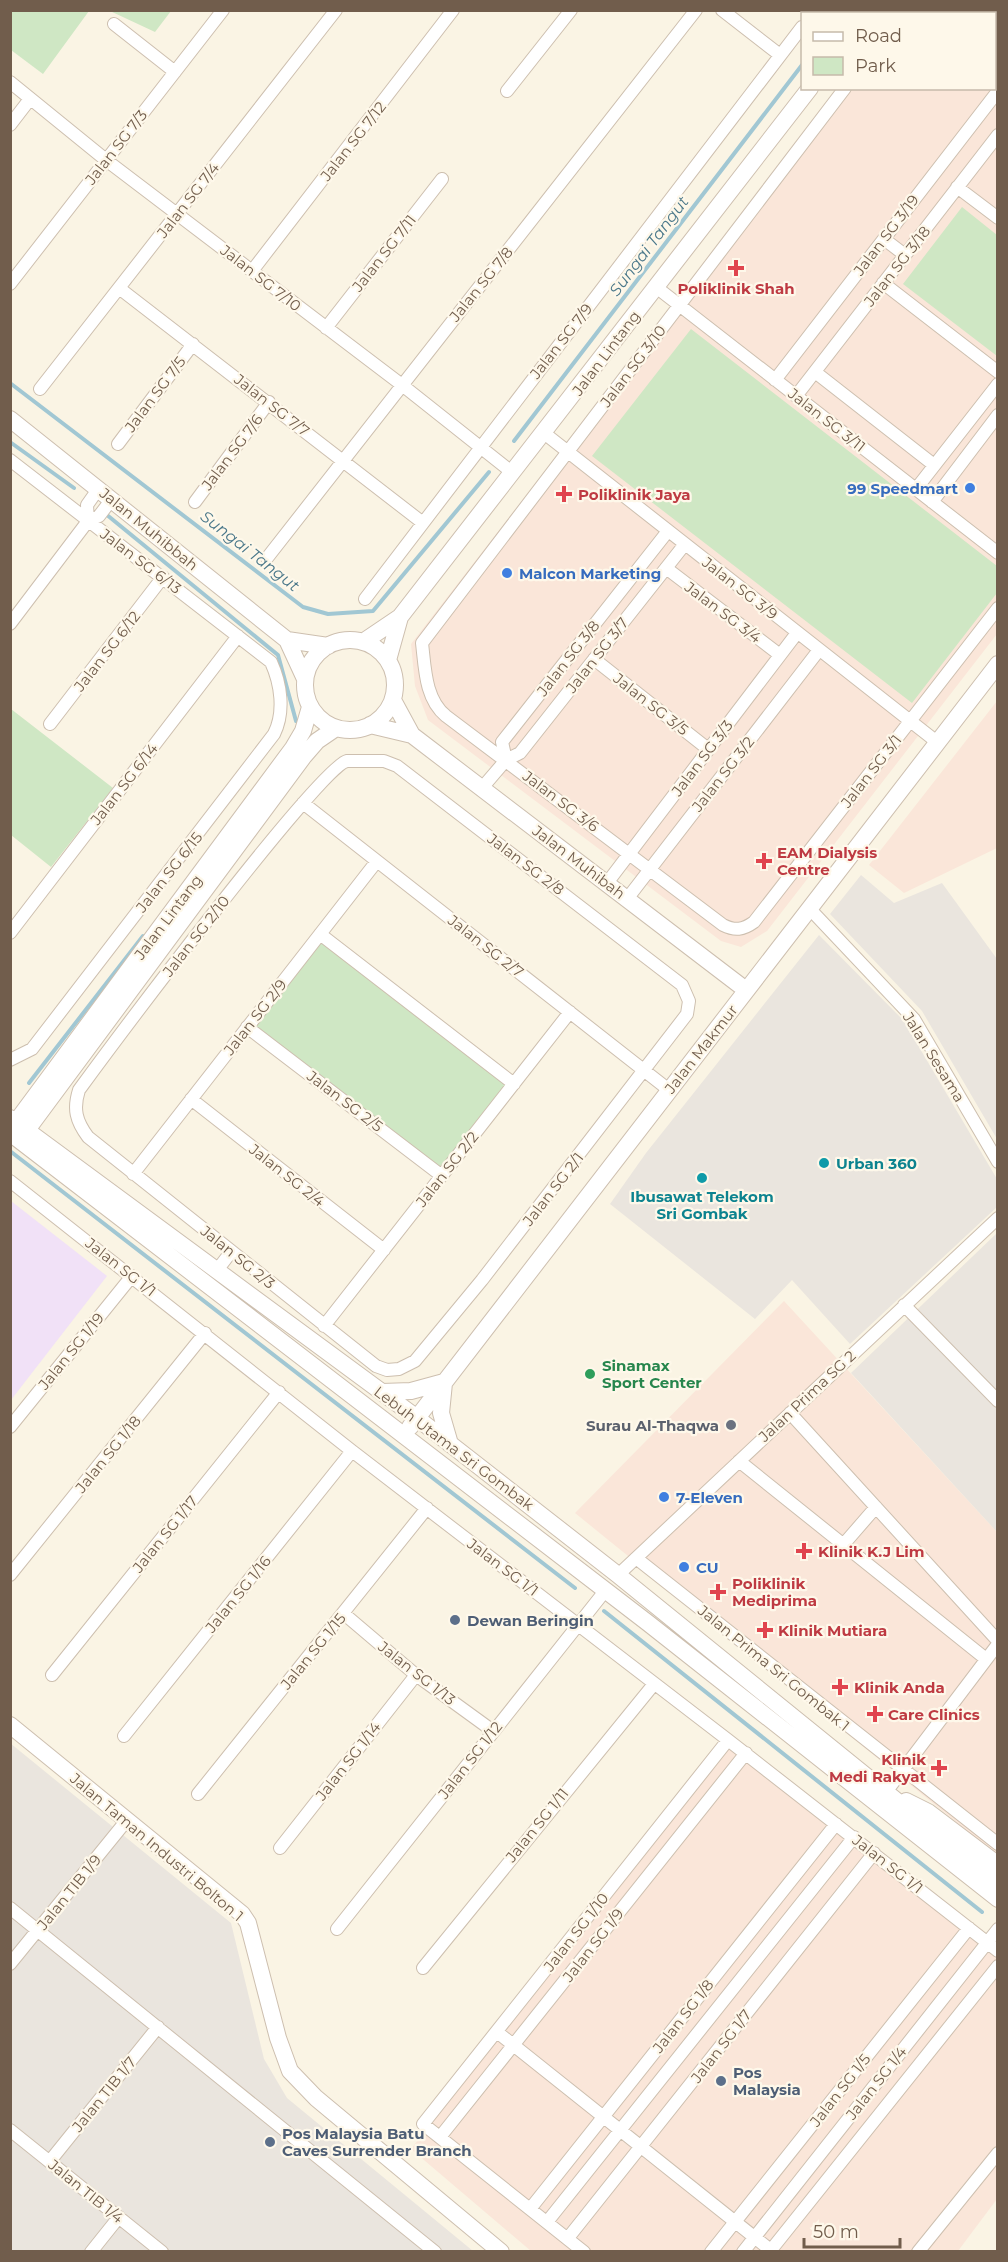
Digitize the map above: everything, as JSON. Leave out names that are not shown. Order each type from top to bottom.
[{"type":"street","name":"Jalan SG 7/3","points":[[10,284],[223,10]]},
{"type":"street","name":"Jalan SG 7/4","points":[[40,389],[336,10]]},
{"type":"street","name":"Jalan SG 7/12","points":[[252,271],[453,10]]},
{"type":"street","points":[[507,91],[571,10]]},
{"type":"street","name":"Jalan SG 7/8","points":[[267,558],[696,10]]},
{"type":"street","points":[[722,10],[780,56]]},
{"type":"street","points":[[114,24],[176,72]]},
{"type":"street","name":"Jalan SG 7/9","points":[[364,599],[801,28]]},
{"type":"street","name":"Jalan SG 7/10","points":[[10,82],[106,160],[402,385],[513,473]]},
{"type":"street","name":"Jalan Lintang","points":[[363,642],[400,617],[808,90]]},
{"type":"street","name":"Jalan SG 3/10","points":[[422,643],[842,90]]},
{"type":"street","name":"Jalan SG 3/19","points":[[775,380],[998,91]]},
{"type":"street","points":[[10,125],[30,99]]},
{"type":"street","name":"Jalan SG 3/18","points":[[796,396],[998,135]]},
{"type":"street","name":"Jalan SG 7/11","points":[[326,328],[442,179]]},
{"type":"street","points":[[957,187],[998,218]]},
{"type":"street","points":[[884,239],[905,255]]},
{"type":"street","points":[[883,284],[998,372]]},
{"type":"street","name":"Jalan SG 3/11","points":[[656,287],[998,553]]},
{"type":"street","name":"Jalan SG 7/7","points":[[119,288],[423,523]]},
{"type":"street","name":"Jalan SG 7/5","points":[[118,444],[193,344]]},
{"type":"street","points":[[815,372],[934,465]]},
{"type":"street","points":[[916,489],[998,384]]},
{"type":"street","name":"Jalan SG 7/6","points":[[195,502],[269,402]]},
{"type":"street","points":[[932,502],[998,415]]},
{"type":"street","name":"Jalan Muhibbah","points":[[10,419],[287,640],[305,679]]},
{"type":"street","name":"Jalan SG 3/9","points":[[544,433],[937,742]]},
{"type":"street","name":"Jalan SG 6/13","points":[[11,462],[271,662]]},
{"type":"street","points":[[88,521],[87,505],[99,488]]},
{"type":"street","points":[[10,624],[88,521],[99,516],[112,499]]},
{"type":"street","name":"Jalan SG 3/8","points":[[506,760],[502,742],[668,531]]},
{"type":"street","name":"Jalan SG 3/7","points":[[506,760],[520,753],[685,544]]},
{"type":"street","name":"Jalan SG 3/4","points":[[666,568],[780,655]]},
{"type":"street","name":"Jalan SG 6/12","points":[[50,724],[163,578]]},
{"type":"street","name":"Jalan SG 3/1","points":[[740,929],[754,922],[998,608]]},
{"type":"street","name":"Jalan Lintang","points":[[388,660],[400,617]]},
{"type":"street","name":"Jalan SG 3/3","points":[[607,883],[797,633]]},
{"type":"street","name":"Jalan SG 6/14","points":[[10,933],[238,636]]},
{"type":"street","points":[[287,640],[328,645],[351,640],[363,642],[372,646],[388,660],[395,679],[393,700],[384,715],[370,725],[347,731],[336,728],[316,717],[310,707],[305,679],[313,659],[328,645]]},
{"type":"street","name":"Jalan SG 3/6","points":[[422,643],[428,683],[436,708],[723,925],[731,929],[740,929]]},
{"type":"street","name":"Jalan SG 3/2","points":[[627,899],[819,650]]},
{"type":"street","name":"Jalan SG 3/5","points":[[594,659],[708,749]]},
{"type":"street","name":"Jalan SG 6/15","points":[[10,1060],[32,1049],[274,734],[281,721],[281,704],[271,662]]},
{"type":"street","name":"Jalan Makmur","points":[[404,1435],[998,664]]},
{"type":"street","name":"Jalan Muhibah","points":[[393,700],[412,735],[746,990]]},
{"type":"street","name":"Jalan Lintang","points":[[16,1126],[293,748],[303,731],[310,707]]},
{"type":"street","name":"Jalan Muhibah","points":[[370,725],[412,735]]},
{"type":"street","name":"Jalan Lintang","points":[[16,1126],[304,756],[317,741],[336,728]]},
{"type":"street","points":[[482,789],[506,760]]},
{"type":"street","name":"Jalan SG 2/8","points":[[334,767],[342,762],[355,761],[384,761],[397,765],[682,985],[689,1001],[687,1014]]},
{"type":"street","name":"Jalan SG 2/10","points":[[75,1115],[75,1102],[79,1090],[220,905],[334,767]]},
{"type":"street","name":"Jalan SG 2/7","points":[[303,803],[669,1090]]},
{"type":"street","name":"Jalan SG 2/9","points":[[133,1173],[377,861]]},
{"type":"street","name":"Jalan Sesama","points":[[809,908],[914,1019],[998,1162]]},
{"type":"street","points":[[320,934],[514,1084]]},
{"type":"street","name":"Jalan SG 2/2","points":[[324,1326],[570,1012]]},
{"type":"street","name":"Jalan SG 2/1","points":[[415,1361],[645,1071],[687,1014]]},
{"type":"street","name":"Jalan SG 2/5","points":[[248,1027],[442,1176]]},
{"type":"street","name":"Jalan SG 2/4","points":[[191,1099],[384,1250]]},
{"type":"street","name":"Jalan SG 2/3","points":[[75,1115],[88,1137],[376,1366],[387,1370],[399,1369],[415,1361]]},
{"type":"street","name":"Lebuh Utama Sri Gombak","points":[[16,1126],[218,1269],[417,1418],[618,1575],[879,1797],[907,1836],[998,1912]]},
{"type":"street","name":"Lebuh Utama Sri Gombak","points":[[16,1126],[404,1435],[605,1591],[879,1797],[961,1862],[998,1899]]},
{"type":"street","name":"Jalan SG 1/1","points":[[10,1182],[352,1451],[746,1753],[993,1947]]},
{"type":"street","name":"Jalan Prima SG 2","points":[[618,1575],[998,1218]]},
{"type":"street","points":[[218,1269],[231,1252]]},
{"type":"street","name":"Jalan SG 1/19","points":[[10,1427],[132,1276]]},
{"type":"street","points":[[904,1305],[998,1401]]},
{"type":"street","name":"Jalan SG 1/18","points":[[10,1575],[204,1333]]},
{"type":"street","points":[[382,1392],[411,1391],[444,1382],[441,1413],[450,1444]]},
{"type":"street","name":"Jalan SG 1/17","points":[[52,1676],[279,1392]]},
{"type":"street","points":[[790,1413],[998,1643],[879,1797]]},
{"type":"street","name":"Jalan SG 1/16","points":[[124,1736],[352,1451]]},
{"type":"street","points":[[739,1461],[986,1659]]},
{"type":"street","points":[[843,1545],[876,1507]]},
{"type":"street","name":"Jalan SG 1/15","points":[[198,1794],[427,1508]]},
{"type":"street","name":"Jalan Prima Sri Gombak 1","points":[[636,1558],[998,1844]]},
{"type":"street","name":"Jalan SG 1/12","points":[[337,1929],[605,1591]]},
{"type":"street","name":"Jalan SG 1/13","points":[[344,1613],[416,1675],[493,1731]]},
{"type":"street","name":"Jalan SG 1/14","points":[[280,1848],[416,1675]]},
{"type":"street","name":"Jalan SG 1/11","points":[[423,1968],[654,1684]]},
{"type":"street","name":"Jalan Taman Industri Bolton 1","points":[[10,1725],[242,1914],[248,1923],[278,2038],[290,2071],[316,2098],[494,2249]]},
{"type":"street","name":"Jalan SG 1/10","points":[[440,2137],[423,2124],[728,1740]]},
{"type":"street","name":"Jalan SG 1/9","points":[[440,2137],[746,1753]]},
{"type":"street","name":"Lebuh Utama Sri Gombak","points":[[879,1797],[928,1812],[998,1865]]},
{"type":"street","name":"Jalan TIB 1/9","points":[[10,1964],[127,1820]]},
{"type":"street","name":"Jalan SG 1/8","points":[[530,2209],[836,1824]]},
{"type":"street","name":"Jalan SG 1/7","points":[[548,2222],[854,1838]]},
{"type":"street","points":[[642,1848],[660,1861]]},
{"type":"street","name":"Jalan SG 1/7","points":[[568,2238],[874,1853]]},
{"type":"street","name":"Lebuh Utama Sri Gombak","points":[[961,1862],[998,1883]]},
{"type":"street","points":[[10,1908],[435,2252]]},
{"type":"street","name":"Jalan SG 1/5","points":[[711,2252],[969,1928]]},
{"type":"street","name":"Jalan SG 1/4","points":[[742,2252],[993,1947],[998,1929]]},
{"type":"street","name":"Jalan SG 1/4","points":[[497,2032],[772,2251],[998,1966]]},
{"type":"street","name":"Jalan TIB 1/7","points":[[50,2161],[158,2027]]},
{"type":"street","name":"Jalan TIB 1/4","points":[[10,2130],[162,2252]]},
{"type":"street","points":[[440,2137],[584,2252]]},
{"type":"street","points":[[918,2252],[998,2153]]},
{"type":"street","points":[[91,2252],[118,2217]]},
{"type":"shaded area","points":[[996,56],[997,634],[767,931],[741,947],[721,941],[428,720],[415,686],[411,644],[840,90],[996,90]]},
{"type":"shaded area","points":[[997,701],[997,848],[904,893],[869,865]]},
{"type":"shaded area","points":[[861,875],[894,903],[942,883],[997,959],[997,1139],[922,1011],[830,914]]},
{"type":"shaded area","points":[[819,935],[903,1020],[997,1179],[997,1207],[850,1344],[792,1280],[755,1319],[610,1204],[646,1153]]},
{"type":"shaded area","points":[[11,1201],[107,1276],[10,1400]]},
{"type":"shaded area","points":[[997,1233],[997,1532],[851,1373]]},
{"type":"shaded area","points":[[784,1301],[997,1532],[997,1855],[575,1513]]},
{"type":"shaded area","points":[[10,1743],[231,1923],[264,2059],[287,2098],[473,2251],[11,2251]]},
{"type":"shaded area","points":[[731,1744],[997,1955],[997,2199],[958,2251],[531,2251],[411,2149]]},
{"type":"green space","points":[[10,11],[89,11],[43,74],[11,50]]},
{"type":"green space","points":[[110,11],[171,11],[155,32]]},
{"type":"green space","points":[[962,207],[997,235],[997,356],[903,284]]},
{"type":"green space","points":[[691,329],[997,566],[997,593],[912,703],[592,456]]},
{"type":"green space","points":[[11,709],[113,788],[51,867],[11,835]]},
{"type":"green space","points":[[320,934],[514,1084],[442,1176],[247,1027]]},
{"type":"waterway","name":"Sungai Tangut","points":[[514,441],[801,66]]},
{"type":"waterway","name":"Sungai Tangut","points":[[10,383],[303,607],[328,614],[373,611],[489,472]]},
{"type":"waterway","points":[[10,442],[74,488]]},
{"type":"waterway","points":[[107,515],[278,655],[296,721]]},
{"type":"waterway","points":[[29,1083],[143,936]]},
{"type":"waterway","points":[[10,1151],[575,1588]]},
{"type":"waterway","points":[[604,1611],[982,1912]]},
{"type":"place","name":"Poliklinik Shah","points":[[736,268]]},
{"type":"place","name":"99 Speedmart","points":[[970,488]]},
{"type":"place","name":"Poliklinik Jaya","points":[[564,494]]},
{"type":"place","name":"Malcon Marketing","points":[[507,573]]},
{"type":"place","name":"EAM Dialysis Centre","points":[[764,861]]},
{"type":"place","name":"Urban 360","points":[[824,1163]]},
{"type":"place","name":"Ibusawat Telekom Sri Gombak","points":[[702,1178]]},
{"type":"place","name":"Sinamax Sport Center","points":[[590,1374]]},
{"type":"place","name":"Surau Al-Thaqwa","points":[[731,1425]]},
{"type":"place","name":"7-Eleven","points":[[664,1497]]},
{"type":"place","name":"Klinik K.J Lim","points":[[804,1551]]},
{"type":"place","name":"CU","points":[[684,1567]]},
{"type":"place","name":"Poliklinik Mediprima","points":[[718,1592]]},
{"type":"place","name":"Dewan Beringin","points":[[455,1620]]},
{"type":"place","name":"Klinik Mutiara","points":[[765,1630]]},
{"type":"place","name":"Klinik Anda","points":[[840,1687]]},
{"type":"place","name":"Care Clinics","points":[[875,1714]]},
{"type":"place","name":"Klinik Medi Rakyat","points":[[939,1768]]},
{"type":"place","name":"Pos Malaysia","points":[[721,2081]]},
{"type":"place","name":"Pos Malaysia Batu Caves Surrender Branch","points":[[270,2142]]}]
